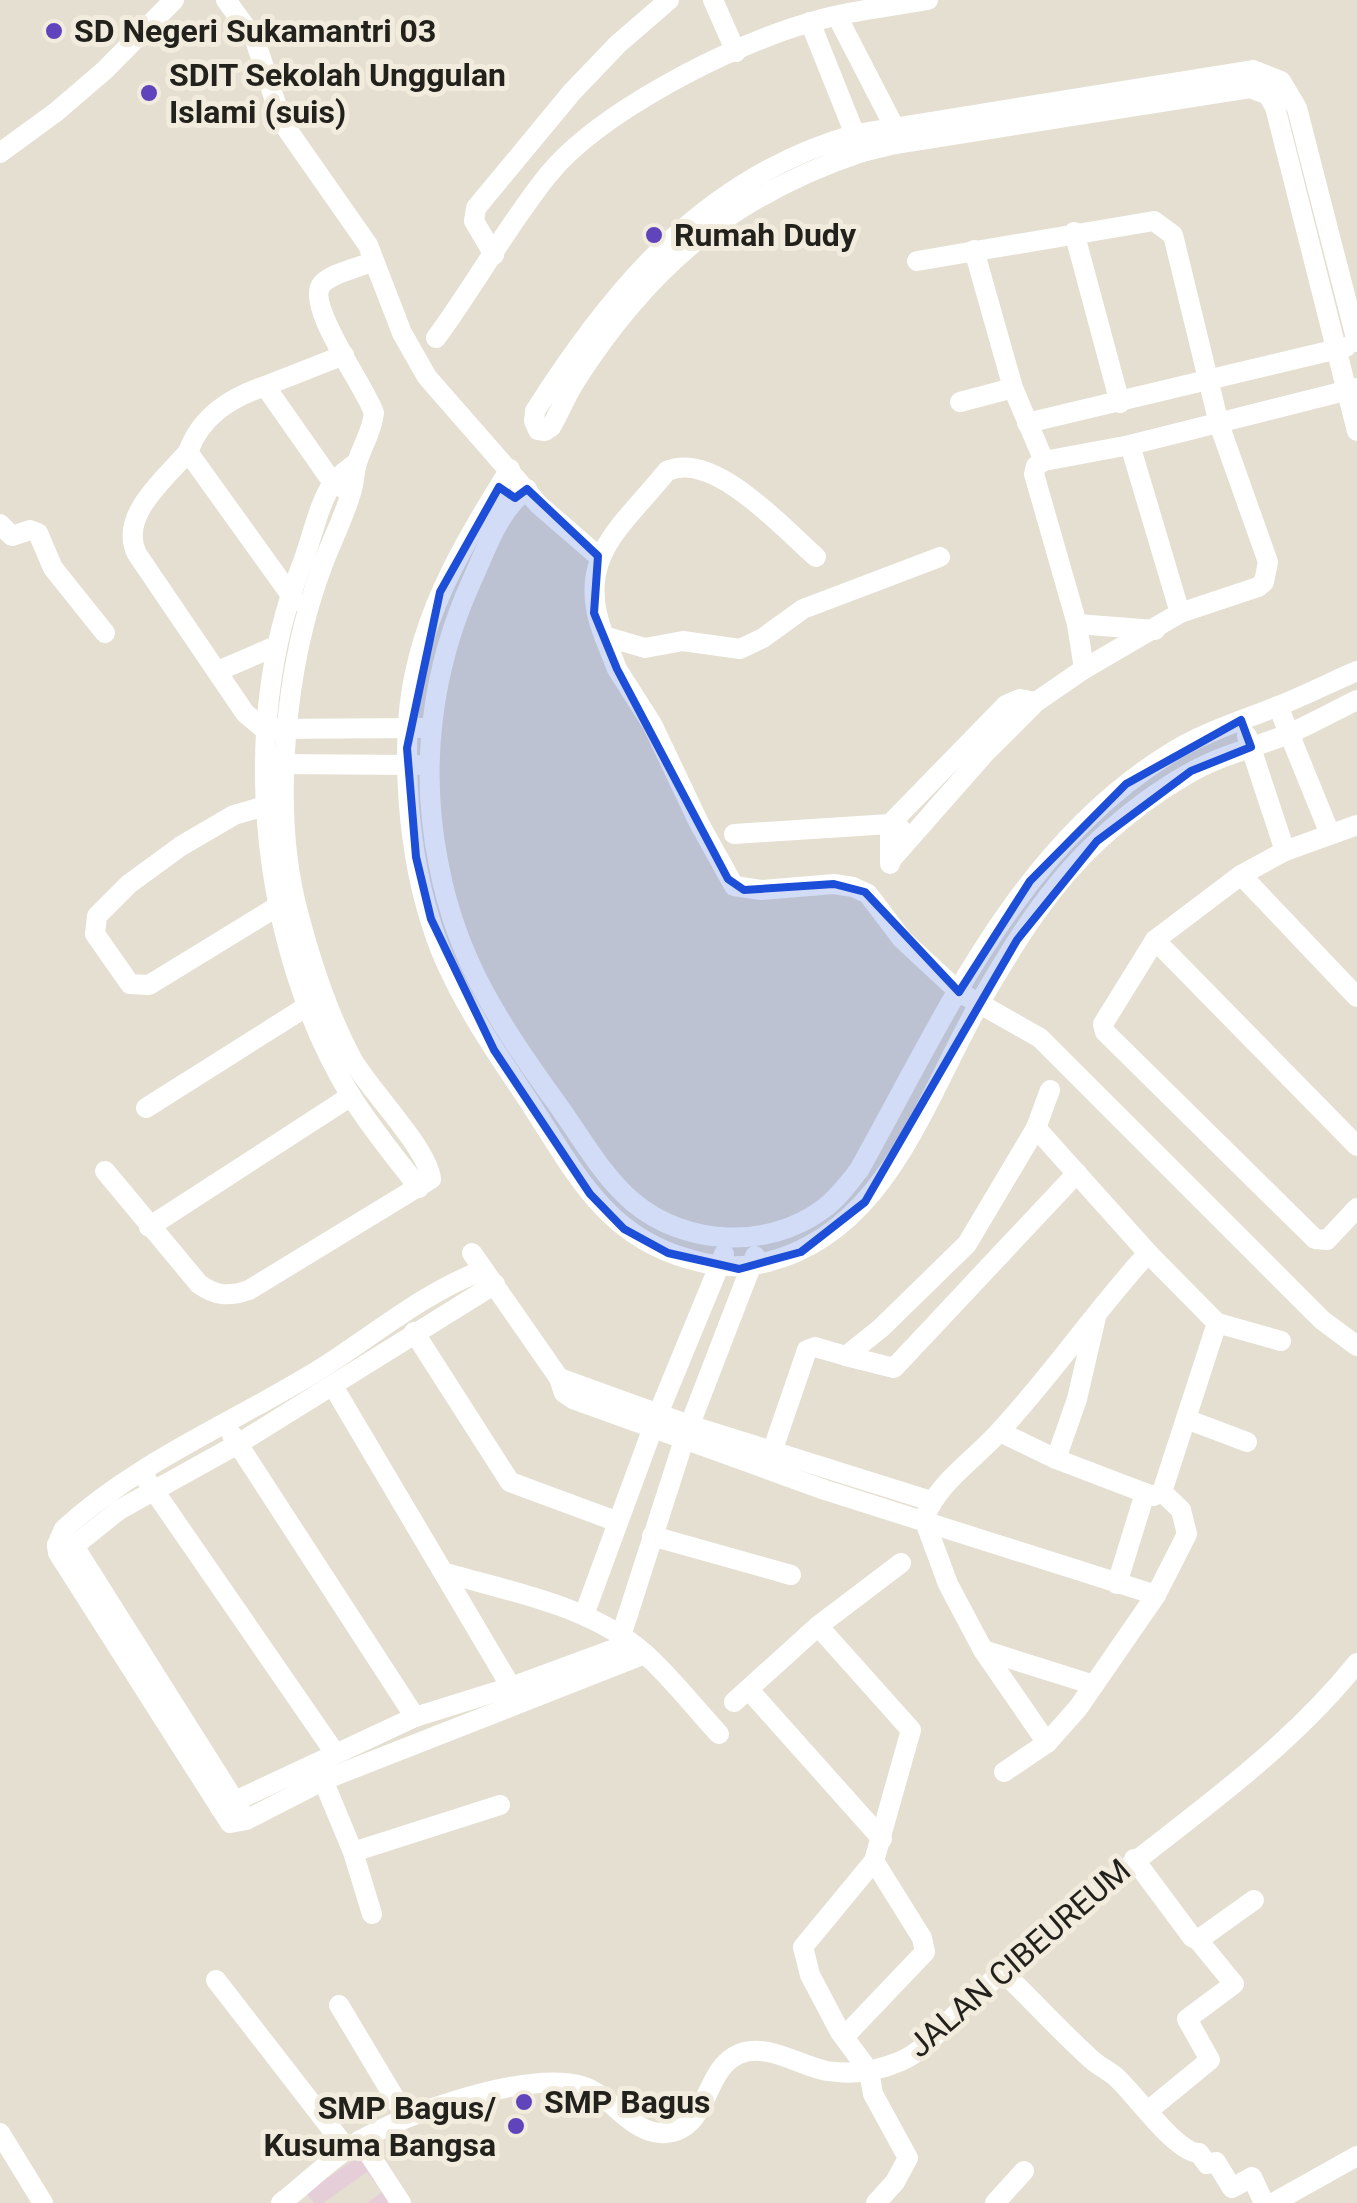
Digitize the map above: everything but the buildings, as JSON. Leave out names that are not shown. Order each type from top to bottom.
[{"type":"street","points":[[0,153],[105,70],[174,0]]},
{"type":"street","points":[[226,0],[255,40],[282,122],[368,246],[402,334],[421,367],[513,486],[598,556]]},
{"type":"street","points":[[494,255],[474,220],[476,208],[572,92],[618,44],[670,0]]},
{"type":"street","points":[[713,0],[736,52]]},
{"type":"street","points":[[436,338],[548,175],[590,137],[657,92],[736,52],[810,22],[928,0]]},
{"type":"street","points":[[836,16],[898,135]]},
{"type":"street","points":[[810,22],[859,143]]},
{"type":"street","points":[[859,143],[832,162],[762,195],[692,241],[618,320],[574,382],[551,427],[544,432],[538,430],[535,411],[573,351],[619,291],[677,232],[727,192],[822,144],[859,143],[1250,88],[1262,92],[1275,107],[1350,346],[1357,431]]},
{"type":"street","points":[[890,824],[890,866],[916,835],[955,772],[1006,704],[1020,699],[1036,702],[1180,613],[1246,593],[1264,582],[1268,562],[1219,424],[1173,235],[1166,227],[1154,221],[917,261]]},
{"type":"street","points":[[1074,232],[1120,403]]},
{"type":"street","points":[[974,250],[1014,388],[1044,461]]},
{"type":"street","points":[[366,264],[324,282],[318,293],[322,315],[374,413],[358,462],[290,594],[276,646],[264,729],[275,764],[278,906],[351,1096],[419,1188]]},
{"type":"street","points":[[1027,423],[1350,346]]},
{"type":"street","points":[[344,355],[237,395],[214,412],[198,430],[188,452],[133,520],[130,538],[245,713],[264,729],[430,727]]},
{"type":"street","points":[[265,386],[342,488]]},
{"type":"street","points":[[960,402],[1014,388]]},
{"type":"street","points":[[1084,669],[1077,624],[1034,474],[1036,466],[1352,390]]},
{"type":"street","points":[[1130,445],[1180,613]]},
{"type":"street","points":[[188,452],[306,615]]},
{"type":"street","points":[[816,557],[741,491],[696,467],[668,471],[598,556],[593,578],[594,612],[617,670],[652,724],[734,886],[744,890],[834,884],[853,887],[870,896],[902,939],[959,992],[1040,1038],[1322,1320],[1357,1346]]},
{"type":"street","points":[[513,486],[465,594],[418,764],[416,858],[441,950],[494,1050],[590,1194],[624,1229],[668,1253],[721,1266],[751,1266],[801,1252],[826,1238],[881,1183],[979,1005],[1053,890],[1097,842],[1178,779],[1290,733],[1357,700]]},
{"type":"street","points":[[513,486],[477,517],[440,592],[420,654],[408,728],[438,866],[456,934],[499,1023],[607,1176],[633,1202],[662,1222],[699,1234],[729,1238],[762,1236],[790,1228],[826,1207],[859,1170],[1011,907],[1083,822],[1126,784],[1170,753],[1220,727],[1357,671]]},
{"type":"street","points":[[275,764],[287,728],[306,615],[342,488]]},
{"type":"street","points":[[0,524],[12,536],[30,530],[38,533],[53,568],[104,633]]},
{"type":"street","points":[[604,636],[645,648],[683,641],[740,648],[763,638],[803,609],[940,557]]},
{"type":"street","points":[[1077,624],[1155,630]]},
{"type":"street","points":[[218,671],[276,646]]},
{"type":"street","points":[[1278,706],[1330,834]]},
{"type":"street","points":[[1242,720],[1285,851]]},
{"type":"street","points":[[275,764],[418,764]]},
{"type":"street","points":[[890,824],[955,772]]},
{"type":"street","points":[[276,803],[234,815],[181,846],[129,884],[97,916],[95,934],[130,984],[149,985],[278,906]]},
{"type":"street","points":[[105,1171],[198,1284],[210,1292],[228,1295],[248,1290],[430,1180],[429,1170],[316,1001],[276,803]]},
{"type":"street","points":[[734,834],[890,824],[916,835]]},
{"type":"street","points":[[1357,825],[1285,851],[1241,875],[1155,940],[1104,1019],[1105,1032],[1315,1240],[1327,1240],[1357,1208]]},
{"type":"street","points":[[1241,875],[1355,990]]},
{"type":"street","points":[[1155,940],[1357,1146]]},
{"type":"street","points":[[146,1108],[316,1001]]},
{"type":"street","points":[[846,1356],[881,1328],[967,1244],[1036,1128],[1050,1090]]},
{"type":"street","points":[[148,1227],[351,1096]]},
{"type":"street","points":[[1036,1128],[1148,1253],[1218,1323],[1281,1341]]},
{"type":"street","points":[[772,1452],[807,1350],[815,1347],[894,1368],[1077,1174]]},
{"type":"street","points":[[632,1644],[652,1536],[686,1433],[762,1236]]},
{"type":"street","points":[[584,1615],[729,1238]]},
{"type":"street","points":[[967,1244],[988,1265]]},
{"type":"street","points":[[928,1510],[1000,1432],[1148,1253]]},
{"type":"street","points":[[484,1269],[559,1378],[564,1393],[573,1400],[656,1422],[825,1490],[928,1510]]},
{"type":"street","points":[[147,1481],[238,1444],[332,1386],[414,1332],[484,1269]]},
{"type":"street","points":[[484,1269],[456,1282],[225,1425],[147,1481],[119,1510],[65,1546],[64,1567],[228,1804],[229,1823],[246,1820],[320,1771],[335,1752],[415,1717],[511,1688],[632,1644]]},
{"type":"street","points":[[1056,1459],[1077,1399],[1098,1310]]},
{"type":"street","points":[[1117,1584],[1186,1419],[1218,1323]]},
{"type":"street","points":[[414,1332],[510,1482],[618,1522]]},
{"type":"street","points":[[332,1386],[511,1688]]},
{"type":"street","points":[[1186,1419],[1247,1442]]},
{"type":"street","points":[[225,1425],[415,1717]]},
{"type":"street","points":[[1000,1432],[1056,1459],[1154,1492],[1181,1510],[1186,1534],[1156,1594],[1094,1684],[1047,1743],[1004,1772]]},
{"type":"street","points":[[686,1433],[772,1452],[1117,1584],[1156,1594]]},
{"type":"street","points":[[147,1481],[335,1752]]},
{"type":"street","points":[[928,1510],[948,1584],[984,1650],[1047,1743]]},
{"type":"street","points":[[652,1536],[792,1575]]},
{"type":"street","points":[[882,1839],[742,1696],[818,1626],[901,1563]]},
{"type":"street","points":[[443,1572],[584,1615],[632,1644],[718,1734]]},
{"type":"street","points":[[818,1626],[910,1727],[910,1743],[874,1861],[803,1947],[810,1974],[844,2038],[868,2071],[873,2094],[908,2158],[895,2182],[876,2203]]},
{"type":"street","points":[[228,1804],[320,1771],[632,1644]]},
{"type":"street","points":[[984,1650],[1094,1684]]},
{"type":"street","name":"JALAN CIBEUREUM","points":[[280,2203],[353,2144],[406,2117],[478,2095],[548,2082],[564,2083],[597,2092],[640,2127],[662,2134],[674,2132],[693,2118],[720,2068],[746,2051],[768,2053],[827,2071],[868,2071],[898,2062],[916,2052],[1134,1859],[1240,1779],[1282,1742],[1357,1664]]},
{"type":"street","points":[[320,1771],[354,1852],[372,1914]]},
{"type":"street","points":[[354,1852],[500,1805]]},
{"type":"street","points":[[1134,1859],[1192,1937],[1234,1984],[1188,2019],[1210,2060],[1149,2110]]},
{"type":"street","points":[[844,2038],[925,1952],[922,1938],[874,1861]]},
{"type":"street","points":[[1198,1940],[1254,1900]]},
{"type":"street","points":[[1003,1972],[1094,2062],[1112,2073],[1164,2131],[1191,2153],[1199,2153],[1207,2164],[1216,2162],[1232,2188],[1252,2177],[1268,2203],[1357,2156]]},
{"type":"street","points":[[216,1980],[401,2203]]},
{"type":"street","points":[[339,2005],[406,2117]]},
{"type":"street","points":[[0,2134],[43,2203]]},
{"type":"street","points":[[996,2203],[1024,2171]]},
{"type":"highlighted area","points":[[499,487],[515,498],[527,489],[598,556],[594,613],[617,669],[728,879],[744,890],[834,884],[865,892],[959,992],[1030,881],[1126,784],[1241,720],[1251,747],[1191,771],[1097,841],[1017,940],[865,1202],[801,1252],[739,1269],[668,1253],[624,1229],[590,1194],[494,1050],[431,919],[416,857],[407,748],[440,592]]},
{"type":"shaded area","points":[[361,2155],[392,2200],[367,2203],[382,2192],[367,2172],[323,2203],[314,2203],[307,2194],[291,2203]]},
{"type":"place","name":"SD Negeri Sukamantri 03","points":[[54,31]]},
{"type":"place","name":"SDIT Sekolah Unggulan Islami (suis)","points":[[149,93]]},
{"type":"place","name":"Rumah Dudy","points":[[654,235]]},
{"type":"place","name":"SMP Bagus","points":[[524,2102]]},
{"type":"place","name":"SMP Bagus/ Kusuma Bangsa","points":[[516,2126]]}]
